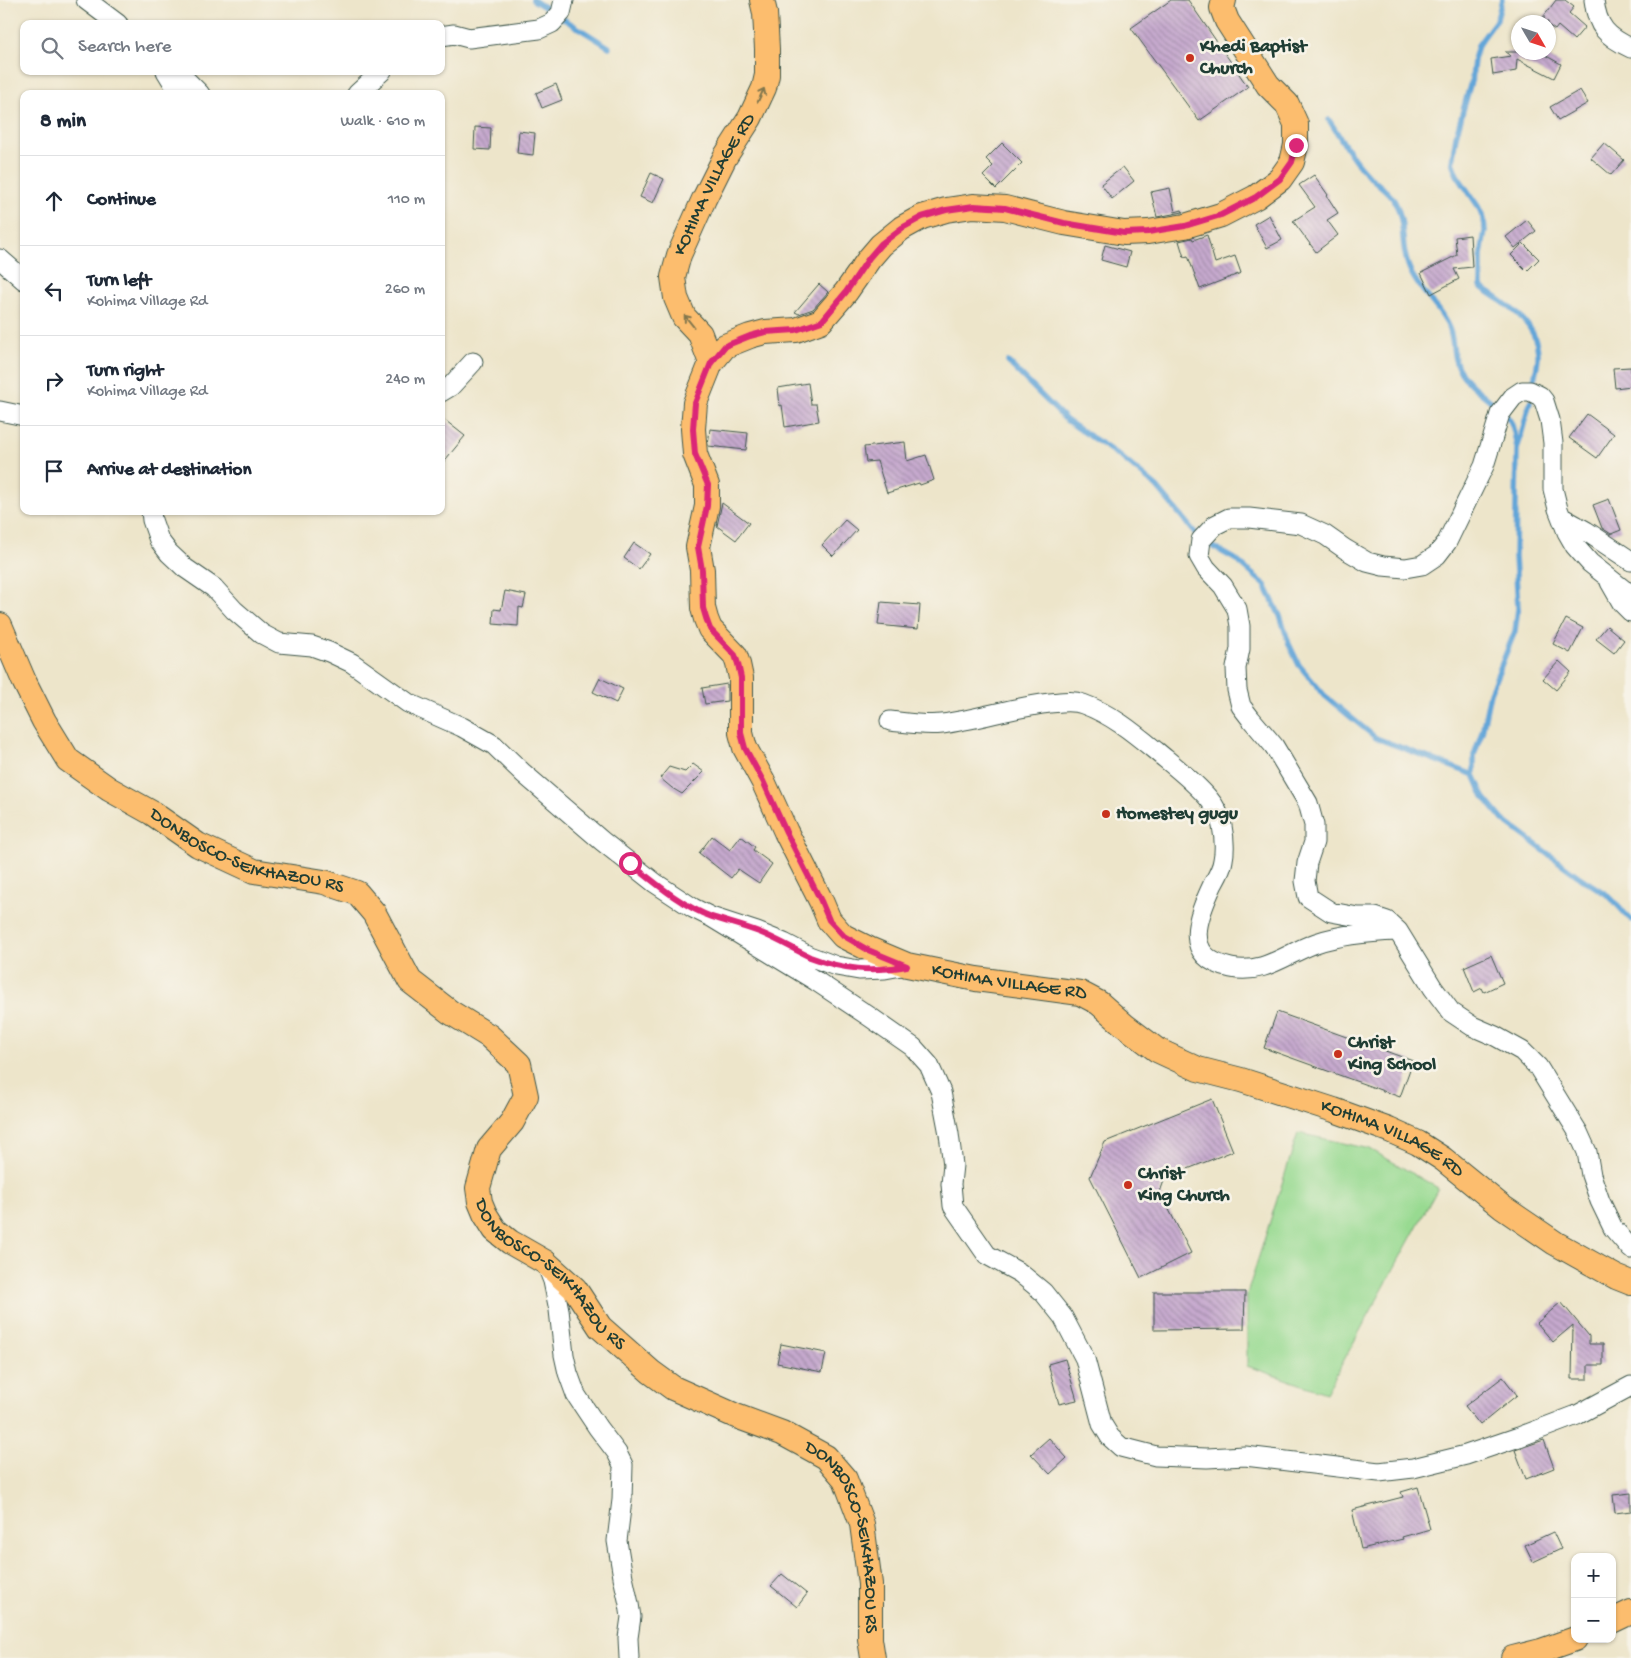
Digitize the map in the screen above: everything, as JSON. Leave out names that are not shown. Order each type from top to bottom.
[{"type":"main road","name":"KOHIMA VILLAGE RD","points":[[711,363],[700,334],[684,317],[676,298],[674,277],[679,255],[704,199],[725,156],[750,118],[764,88],[767,75],[767,49],[765,13],[762,0]]},
{"type":"main road","name":"KOHIMA VILLAGE RD","points":[[1220,3],[1227,21],[1268,85],[1287,104],[1296,124],[1296,145],[1292,162],[1280,179],[1256,197],[1221,215],[1185,226],[1148,232],[1124,233],[1064,223],[1005,208],[974,206],[946,210],[922,217],[902,228],[881,244],[822,321],[796,330],[765,332],[750,336],[725,346],[711,363],[695,403],[693,421],[695,454],[708,485],[707,506],[698,547],[702,570],[703,608],[710,629],[735,655],[738,664],[741,678],[741,733],[745,748],[763,781],[829,920],[844,936],[868,950],[907,966],[1080,993],[1098,1003],[1157,1050],[1198,1069],[1241,1080],[1334,1110],[1418,1143],[1443,1159],[1502,1207],[1555,1243],[1616,1277],[1631,1283]]},
{"type":"main road","name":"DONBOSCO-SEIKHAZOU RS","points":[[0,625],[24,681],[44,721],[68,760],[109,789],[152,813],[198,845],[254,871],[324,882],[357,893],[374,913],[410,981],[450,1012],[489,1036],[519,1064],[526,1096],[512,1122],[489,1149],[478,1188],[480,1202],[485,1214],[495,1230],[510,1242],[546,1262],[575,1289],[600,1328],[650,1372],[673,1388],[736,1416],[782,1433],[826,1457],[845,1479],[862,1524],[870,1584],[870,1640],[873,1658]]},
{"type":"main road","points":[[1616,1620],[1631,1612]]},
{"type":"main road","points":[[1513,1658],[1571,1640]]},
{"type":"street","points":[[86,0],[113,20]]},
{"type":"street","points":[[445,35],[454,34],[469,38],[539,29],[552,23],[561,13],[564,0]]},
{"type":"street","points":[[1594,0],[1598,21],[1608,34],[1616,42],[1631,48]]},
{"type":"street","points":[[168,75],[178,90]]},
{"type":"street","points":[[181,75],[196,90]]},
{"type":"street","points":[[361,90],[378,75]]},
{"type":"street","points":[[0,259],[20,276]]},
{"type":"street","points":[[445,390],[451,386],[474,362]]},
{"type":"street","points":[[1631,594],[1590,563],[1575,546],[1567,532],[1553,489],[1553,442],[1550,420],[1544,401],[1540,396],[1530,391],[1522,392],[1513,397],[1505,408],[1484,466],[1448,542],[1437,554],[1422,565],[1405,568],[1367,562],[1325,535],[1301,524],[1249,518],[1229,518],[1215,525],[1201,540],[1198,556],[1206,568],[1223,586],[1237,609],[1240,626],[1240,649],[1236,676],[1241,706],[1274,746],[1308,803],[1314,825],[1314,842],[1307,863],[1305,881],[1308,897],[1331,912],[1358,917],[1375,917],[1387,921],[1398,931],[1433,988],[1451,1012],[1472,1026],[1522,1051],[1538,1067],[1574,1125],[1588,1152],[1591,1175],[1600,1201],[1613,1228],[1631,1249]]},
{"type":"street","points":[[0,411],[20,415]]},
{"type":"street","points":[[151,515],[159,540],[169,553],[184,568],[214,588],[234,610],[262,634],[279,643],[312,646],[352,663],[408,703],[462,727],[494,745],[523,773],[602,841],[655,883],[693,908],[816,981],[913,1047],[930,1065],[940,1092],[953,1165],[951,1184],[953,1206],[987,1255],[1026,1278],[1044,1292],[1063,1317],[1085,1358],[1102,1424],[1110,1437],[1121,1447],[1156,1456],[1207,1458],[1245,1456],[1379,1472],[1413,1468],[1466,1455],[1519,1437],[1577,1415],[1631,1386]]},
{"type":"street","points":[[1561,517],[1631,561]]},
{"type":"street","points":[[1607,577],[1622,603],[1631,612]]},
{"type":"street","points":[[890,721],[924,725],[943,724],[1036,704],[1071,701],[1084,704],[1128,728],[1195,785],[1210,800],[1217,812],[1222,826],[1224,860],[1205,902],[1196,936],[1201,951],[1212,960],[1221,964],[1232,968],[1257,969],[1268,966],[1317,942],[1370,932],[1398,931]]},
{"type":"street","points":[[711,917],[758,932],[809,956],[836,966],[860,970],[907,966]]},
{"type":"street","points":[[546,1262],[553,1281],[559,1310],[564,1356],[573,1387],[598,1428],[617,1453],[623,1466],[622,1500],[617,1541],[623,1578],[630,1604],[629,1658]]},
{"type":"green space","points":[[1298,1133],[1370,1149],[1438,1188],[1326,1393],[1247,1366],[1247,1294]]},
{"type":"building","name":"Khedi Baptist Church","points":[[1171,0],[1188,0],[1248,87],[1199,121],[1131,28]]},
{"type":"building","points":[[1556,0],[1565,0],[1574,7],[1569,13],[1585,27],[1574,40],[1558,26],[1556,29],[1556,15],[1545,15]]},
{"type":"building","points":[[1511,56],[1511,60],[1517,60],[1516,71],[1493,75],[1491,59]]},
{"type":"building","points":[[1519,60],[1554,60],[1561,64],[1554,78]]},
{"type":"building","points":[[556,84],[562,100],[542,108],[536,93]]},
{"type":"building","points":[[1580,90],[1588,103],[1558,120],[1550,107]]},
{"type":"building","points":[[475,127],[491,128],[490,150],[474,149]]},
{"type":"building","points":[[519,131],[535,133],[533,155],[517,153]]},
{"type":"building","points":[[1002,143],[1022,163],[996,189],[983,176],[993,166],[986,159]]},
{"type":"building","points":[[1604,143],[1624,160],[1611,175],[1591,158]]},
{"type":"building","points":[[1123,167],[1134,181],[1112,199],[1101,184]]},
{"type":"building","points":[[651,173],[664,179],[653,203],[640,197]]},
{"type":"building","points":[[1314,175],[1338,213],[1327,220],[1338,235],[1316,252],[1293,221],[1315,207],[1299,185]]},
{"type":"building","points":[[1170,188],[1175,212],[1182,210],[1183,212],[1157,217],[1151,192]]},
{"type":"building","points":[[1269,215],[1282,240],[1267,248],[1254,224]]},
{"type":"building","points":[[1527,220],[1536,231],[1515,248],[1506,237]]},
{"type":"building","points":[[1207,235],[1215,263],[1235,256],[1241,273],[1200,289],[1188,256],[1184,257],[1179,241],[1192,238],[1193,240]]},
{"type":"building","points":[[1470,235],[1472,267],[1454,269],[1459,279],[1431,294],[1421,273],[1457,255],[1455,237]]},
{"type":"building","points":[[1523,243],[1539,259],[1527,271],[1511,255]]},
{"type":"building","points":[[1105,245],[1130,252],[1126,267],[1101,260]]},
{"type":"building","points":[[819,284],[828,292],[813,309],[799,314],[795,312]]},
{"type":"building","points":[[1631,367],[1631,386],[1615,388],[1613,368]]},
{"type":"building","points":[[808,383],[811,404],[816,404],[819,421],[785,427],[778,388]]},
{"type":"building","points":[[1587,414],[1614,434],[1597,458],[1569,438]]},
{"type":"building","points":[[445,420],[465,436],[445,460]]},
{"type":"building","points":[[710,429],[748,433],[746,450],[708,446]]},
{"type":"building","points":[[905,442],[907,461],[926,455],[934,480],[887,493],[877,461],[866,462],[864,447]]},
{"type":"building","points":[[1609,499],[1621,530],[1611,534],[1602,528],[1593,505]]},
{"type":"building","points":[[722,503],[749,523],[736,540],[717,526]]},
{"type":"building","points":[[845,520],[857,530],[833,556],[822,545]]},
{"type":"building","points":[[634,543],[650,554],[639,569],[624,558]]},
{"type":"building","points":[[505,591],[526,595],[523,608],[519,607],[518,626],[493,624],[494,609],[501,610]]},
{"type":"building","points":[[881,602],[920,605],[918,629],[878,625]]},
{"type":"building","points":[[1566,619],[1583,628],[1570,653],[1553,644]]},
{"type":"building","points":[[1607,626],[1624,640],[1614,653],[1596,639]]},
{"type":"building","points":[[1559,661],[1571,672],[1556,690],[1543,679]]},
{"type":"building","points":[[600,678],[623,689],[616,703],[593,692]]},
{"type":"building","points":[[727,684],[727,701],[705,704],[702,688]]},
{"type":"building","points":[[693,764],[704,772],[682,794],[660,778],[669,767],[685,772]]},
{"type":"building","points":[[712,836],[730,850],[741,836],[755,847],[753,850],[772,864],[759,883],[738,869],[731,878],[699,853]]},
{"type":"building","points":[[1491,955],[1503,983],[1484,992],[1482,988],[1474,992],[1464,967]]},
{"type":"building","name":"Christ King School","points":[[1277,1012],[1413,1061],[1400,1097],[1264,1048]]},
{"type":"building","name":"Christ King Church","points":[[1212,1099],[1233,1151],[1165,1178],[1160,1192],[1191,1253],[1141,1278],[1090,1177],[1105,1142]]},
{"type":"building","points":[[1154,1292],[1245,1292],[1244,1329],[1154,1330]]},
{"type":"building","points":[[1561,1302],[1589,1336],[1589,1344],[1603,1344],[1603,1365],[1588,1365],[1588,1379],[1572,1379],[1573,1325],[1553,1342],[1537,1323]]},
{"type":"building","points":[[781,1344],[826,1353],[822,1372],[777,1363]]},
{"type":"building","points":[[1065,1359],[1077,1400],[1059,1404],[1048,1364]]},
{"type":"building","points":[[1503,1377],[1517,1395],[1480,1425],[1465,1406]]},
{"type":"building","points":[[1049,1438],[1067,1458],[1050,1474],[1031,1454]]},
{"type":"building","points":[[1544,1440],[1554,1468],[1526,1479],[1515,1450]]},
{"type":"building","points":[[1418,1487],[1430,1529],[1402,1537],[1403,1539],[1361,1549],[1352,1510],[1403,1497],[1401,1492]]},
{"type":"building","points":[[1631,1493],[1631,1511],[1615,1513],[1613,1495]]},
{"type":"building","points":[[1553,1532],[1561,1549],[1533,1562],[1525,1545]]},
{"type":"building","points":[[782,1574],[807,1594],[797,1607],[771,1586]]},
{"type":"waterway","points":[[533,0],[609,47]]},
{"type":"waterway","points":[[1502,0],[1497,19],[1478,45],[1472,78],[1456,136],[1452,162],[1457,175],[1478,206],[1484,219],[1485,231],[1481,255],[1481,287],[1509,306],[1526,322],[1532,331],[1538,356],[1534,381]]},
{"type":"waterway","points":[[1329,120],[1356,161],[1395,202],[1401,217],[1404,249],[1408,265],[1416,282],[1440,312],[1449,328],[1457,366],[1465,378],[1509,419],[1517,448]]},
{"type":"waterway","points":[[1008,362],[1066,420],[1121,457],[1157,487],[1201,540],[1235,559],[1265,585],[1281,618],[1289,644],[1299,665],[1325,696],[1376,738],[1474,775]]},
{"type":"waterway","points":[[1530,402],[1517,450],[1515,556],[1518,608],[1515,631],[1490,693],[1482,732],[1474,755],[1474,775],[1484,797],[1503,820],[1578,876],[1609,896],[1631,920]]},
{"type":"place","name":"Khedi Baptist Church","points":[[1190,58]]},
{"type":"place","name":"Homestey gugu","points":[[1106,814]]},
{"type":"place","name":"Christ King School","points":[[1338,1054]]},
{"type":"place","name":"Christ King Church","points":[[1128,1185]]},
{"type":"route","points":[[630,863],[655,883],[693,908],[711,917],[758,932],[809,956],[836,966],[860,970],[907,966],[868,950],[844,936],[829,920],[763,781],[745,748],[741,733],[741,678],[738,664],[735,655],[722,639],[710,629],[703,608],[702,570],[698,547],[707,506],[708,485],[695,454],[693,429],[695,403],[711,363],[725,346],[765,332],[796,330],[822,321],[881,244],[902,228],[922,217],[946,210],[974,206],[1005,208],[1064,223],[1124,233],[1148,232],[1185,226],[1221,215],[1256,197],[1280,179],[1292,162],[1296,145]]}]
